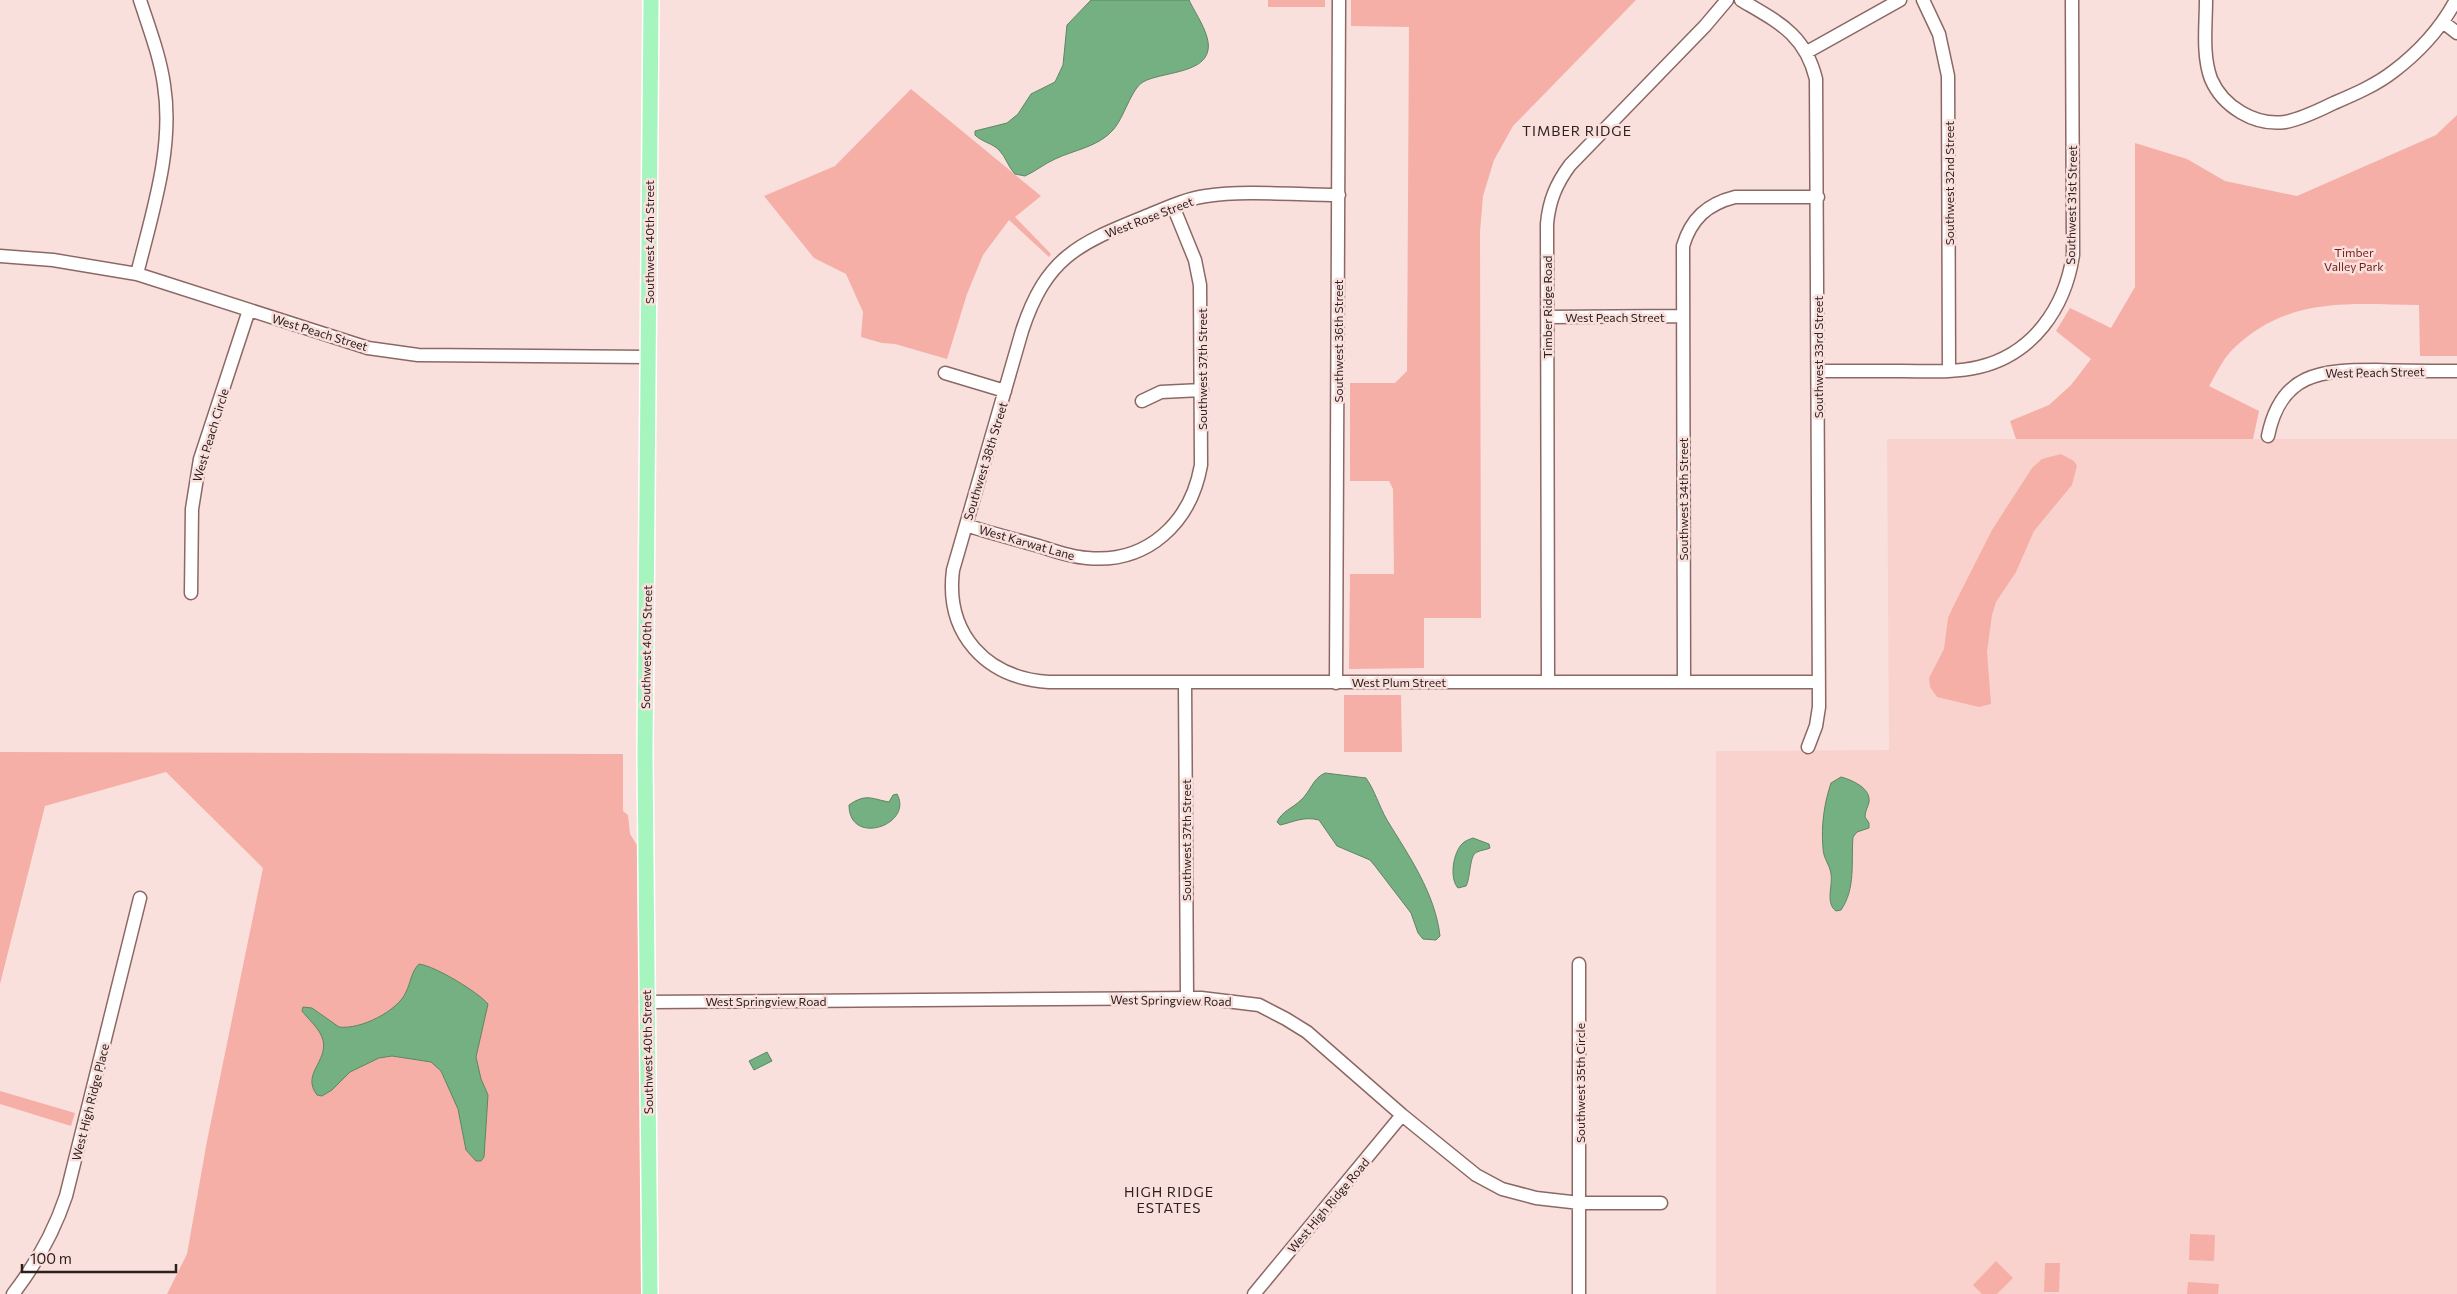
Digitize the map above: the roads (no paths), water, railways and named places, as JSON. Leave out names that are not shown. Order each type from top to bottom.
[{"type":"main road","name":"Southwest 40th Street","points":[[650,1294],[645,754],[651,0]]},
{"type":"street","points":[[137,274],[158,185],[166,123],[160,60],[140,0]]},
{"type":"street","name":"Southwest 36th Street","points":[[1336,682],[1339,0]]},
{"type":"street","name":"Timber Ridge Road","points":[[1548,682],[1546,224],[1551,199],[1561,177],[1570,165],[1705,26],[1727,0]]},
{"type":"street","name":"Southwest 33rd Street","points":[[1741,0],[1785,27],[1807,52],[1816,79],[1819,682],[1816,726],[1808,747]]},
{"type":"street","points":[[1807,52],[1900,0]]},
{"type":"street","name":"Southwest 32nd Street","points":[[1924,0],[1939,34],[1948,76],[1949,371]]},
{"type":"street","name":"Southwest 31st Street","points":[[1949,371],[1980,367],[1997,361],[2025,344],[2049,320],[2066,287],[2073,255],[2072,0]]},
{"type":"street","points":[[2206,0],[2207,66],[2218,91],[2237,110],[2262,120],[2285,122],[2298,119],[2348,97],[2393,72],[2411,57],[2443,22],[2456,0]]},
{"type":"street","points":[[2443,22],[2457,33]]},
{"type":"street","name":"West Rose Street","points":[[1059,264],[1092,240],[1192,199],[1220,194],[1339,195]]},
{"type":"street","points":[[1683,316],[1683,246],[1692,224],[1700,214],[1710,206],[1735,197],[1818,197]]},
{"type":"street","name":"Southwest 37th Street","points":[[1170,529],[1188,506],[1199,477],[1202,452],[1200,285],[1195,260],[1172,206]]},
{"type":"street","name":"West Peach Street","points":[[0,256],[53,260],[137,274],[368,348],[393,353],[418,355],[648,357]]},
{"type":"street","name":"Southwest 38th Street","points":[[985,660],[967,639],[953,604],[953,570],[1022,331],[1036,294],[1059,264]]},
{"type":"street","name":"West Peach Circle","points":[[191,593],[195,483],[200,459],[249,310]]},
{"type":"street","name":"West Peach Street","points":[[1547,317],[1683,316]]},
{"type":"street","name":"Southwest 34th Street","points":[[1683,316],[1684,682]]},
{"type":"street","name":"West Peach Street","points":[[2268,436],[2272,416],[2280,401],[2292,388],[2318,373],[2339,370],[2457,371]]},
{"type":"street","points":[[1818,371],[1949,371]]},
{"type":"street","points":[[945,373],[1005,392]]},
{"type":"street","points":[[1142,401],[1161,392],[1202,390]]},
{"type":"street","name":"West Karwat Lane","points":[[966,525],[1073,556],[1097,559],[1130,554],[1152,543],[1170,529]]},
{"type":"street","name":"West Plum Street","points":[[985,660],[1009,675],[1034,681],[1819,682]]},
{"type":"street","name":"Southwest 37th Street","points":[[1185,682],[1187,998]]},
{"type":"street","name":"West High Ridge Place","points":[[12,1294],[27,1275],[48,1241],[66,1196],[140,898]]},
{"type":"street","name":"Southwest 35th Circle","points":[[1579,964],[1579,1294]]},
{"type":"street","name":"West Springview Road","points":[[646,1002],[1187,998],[1243,1002],[1259,1006],[1307,1032],[1402,1115],[1476,1175],[1495,1186],[1536,1198],[1580,1203],[1661,1202]]},
{"type":"street","name":"West High Ridge Road","points":[[1254,1294],[1402,1115]]},
{"type":"district","name":"TIMBER RIDGE","points":[[1577,130]]},
{"type":"district","name":"HIGH RIDGE ESTATES","points":[[1169,1200]]},
{"type":"park label","name":"Timber Valley Park","points":[[2354,259]]}]
